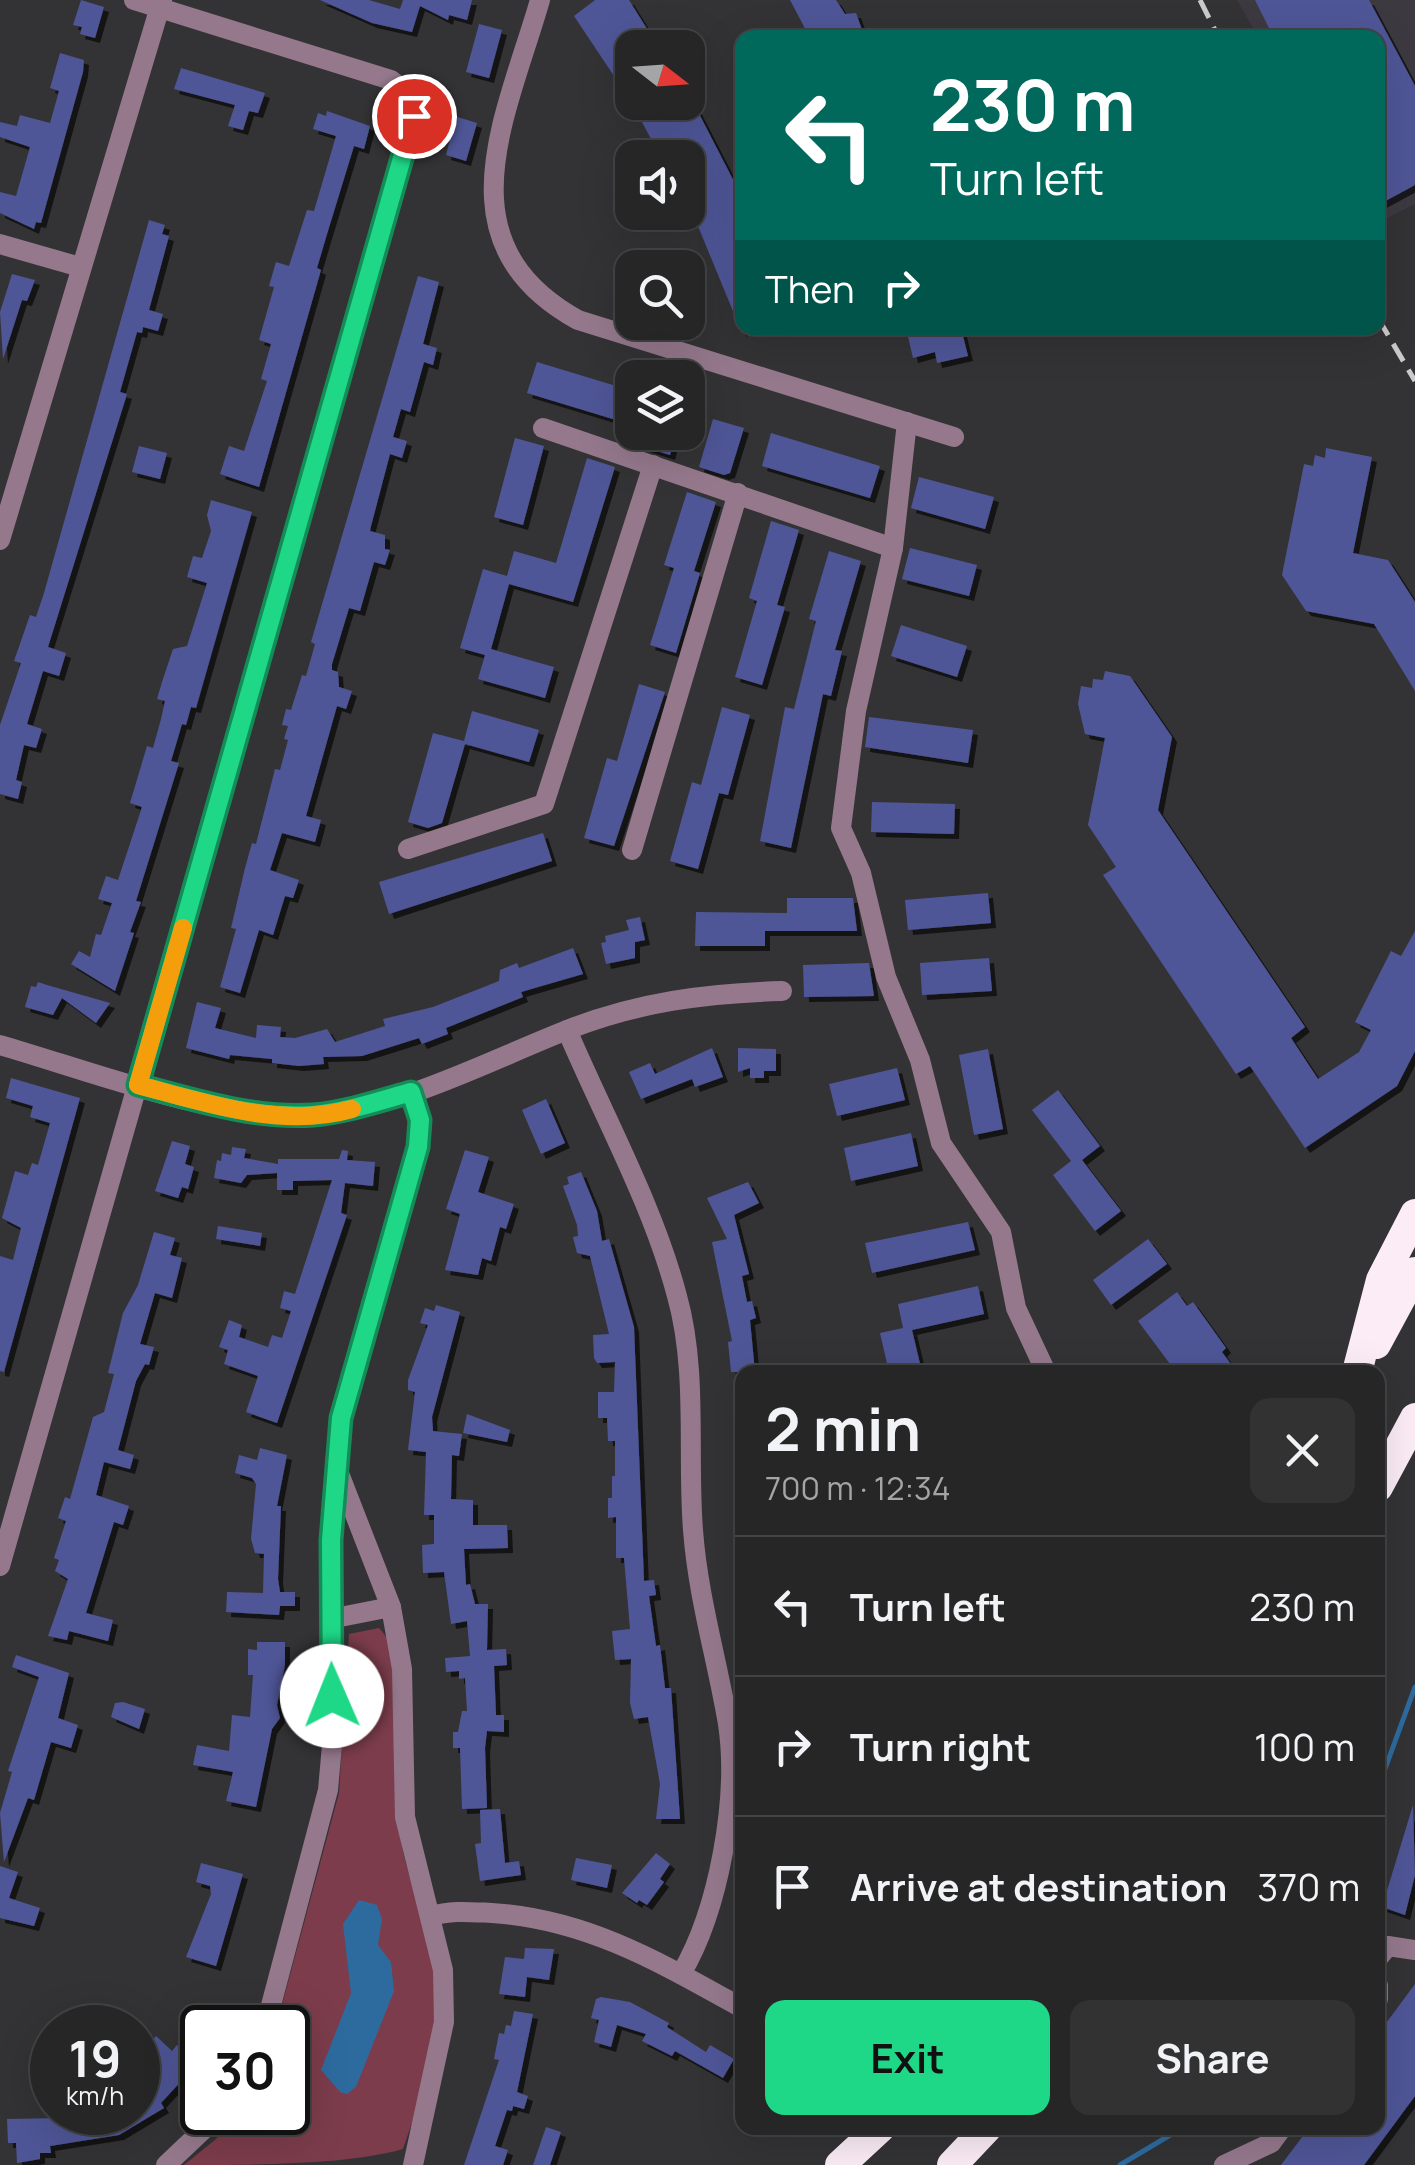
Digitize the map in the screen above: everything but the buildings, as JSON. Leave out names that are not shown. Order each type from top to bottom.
[{"type":"highway","points":[[1361,1365],[1381,1280],[1415,1214]]},
{"type":"highway","points":[[1363,1365],[1415,1272]]},
{"type":"highway","points":[[1385,1474],[1415,1418]]},
{"type":"highway","points":[[840,2165],[872,2135]]},
{"type":"highway","points":[[952,2165],[980,2135]]},
{"type":"street","points":[[0,1566],[414,116],[408,94],[391,80],[161,4],[134,0]]},
{"type":"street","points":[[540,0],[492,176],[498,234],[529,286],[578,320],[954,437]]},
{"type":"street","points":[[0,537],[161,4]]},
{"type":"street","points":[[0,244],[80,268]]},
{"type":"street","points":[[906,422],[893,548],[856,711],[841,828],[857,862],[886,977],[920,1060],[941,1143],[1001,1232],[1016,1308],[1043,1365]]},
{"type":"street","points":[[543,428],[893,548]]},
{"type":"street","points":[[408,849],[544,804],[654,465]]},
{"type":"street","points":[[632,850],[738,493]]},
{"type":"street","points":[[0,1045],[234,1110],[286,1116],[342,1111],[411,1092],[481,1068],[567,1030],[675,999],[782,991]]},
{"type":"street","points":[[567,1030],[666,1260],[686,1340],[696,1566],[728,1724],[731,1769],[719,1864],[695,1950],[680,1974]]},
{"type":"street","points":[[271,2005],[328,1790],[333,1734],[330,1619],[336,1466],[347,1388],[418,1147],[420,1120],[411,1092]]},
{"type":"street","points":[[336,1466],[391,1607],[402,1669],[406,1817],[443,1970],[444,2022],[413,2165]]},
{"type":"street","points":[[330,1619],[391,1607]]},
{"type":"street","points":[[430,1916],[458,1912],[558,1922],[619,1942],[735,2004]]},
{"type":"street","points":[[1385,1950],[1388,1946],[1415,1950]]},
{"type":"street","points":[[166,2165],[198,2135]]},
{"type":"street","points":[[1224,2165],[1271,2143],[1277,2135]]},
{"type":"shaded area","points":[[1237,0],[1415,0],[1415,204],[1385,219],[1385,30],[1254,30]]},
{"type":"shaded area","points":[[379,1628],[395,1659],[395,1776],[401,1840],[434,1961],[439,2003],[424,2087],[403,2149],[327,2161],[184,2165],[219,2135],[310,2135],[310,2005],[282,2005],[339,1793],[349,1634]]},
{"type":"water","points":[[359,1900],[377,1905],[382,1919],[378,1945],[391,1962],[394,1991],[356,2087],[347,2094],[340,2092],[321,2070],[351,1993],[343,1924]]},
{"type":"waterway","points":[[1385,1769],[1415,1687]]},
{"type":"waterway","points":[[1120,2165],[1170,2135]]},
{"type":"railway","points":[[1200,0],[1215,30]]},
{"type":"railway","points":[[1385,330],[1415,381]]},
{"type":"slow traffic","points":[[183,928],[138,1085],[234,1110],[286,1116],[352,1109]]},
{"type":"route","points":[[332,1696],[331,1540],[341,1418],[418,1147],[420,1120],[411,1092],[342,1111],[286,1116],[234,1110],[138,1085],[414,116]]}]
